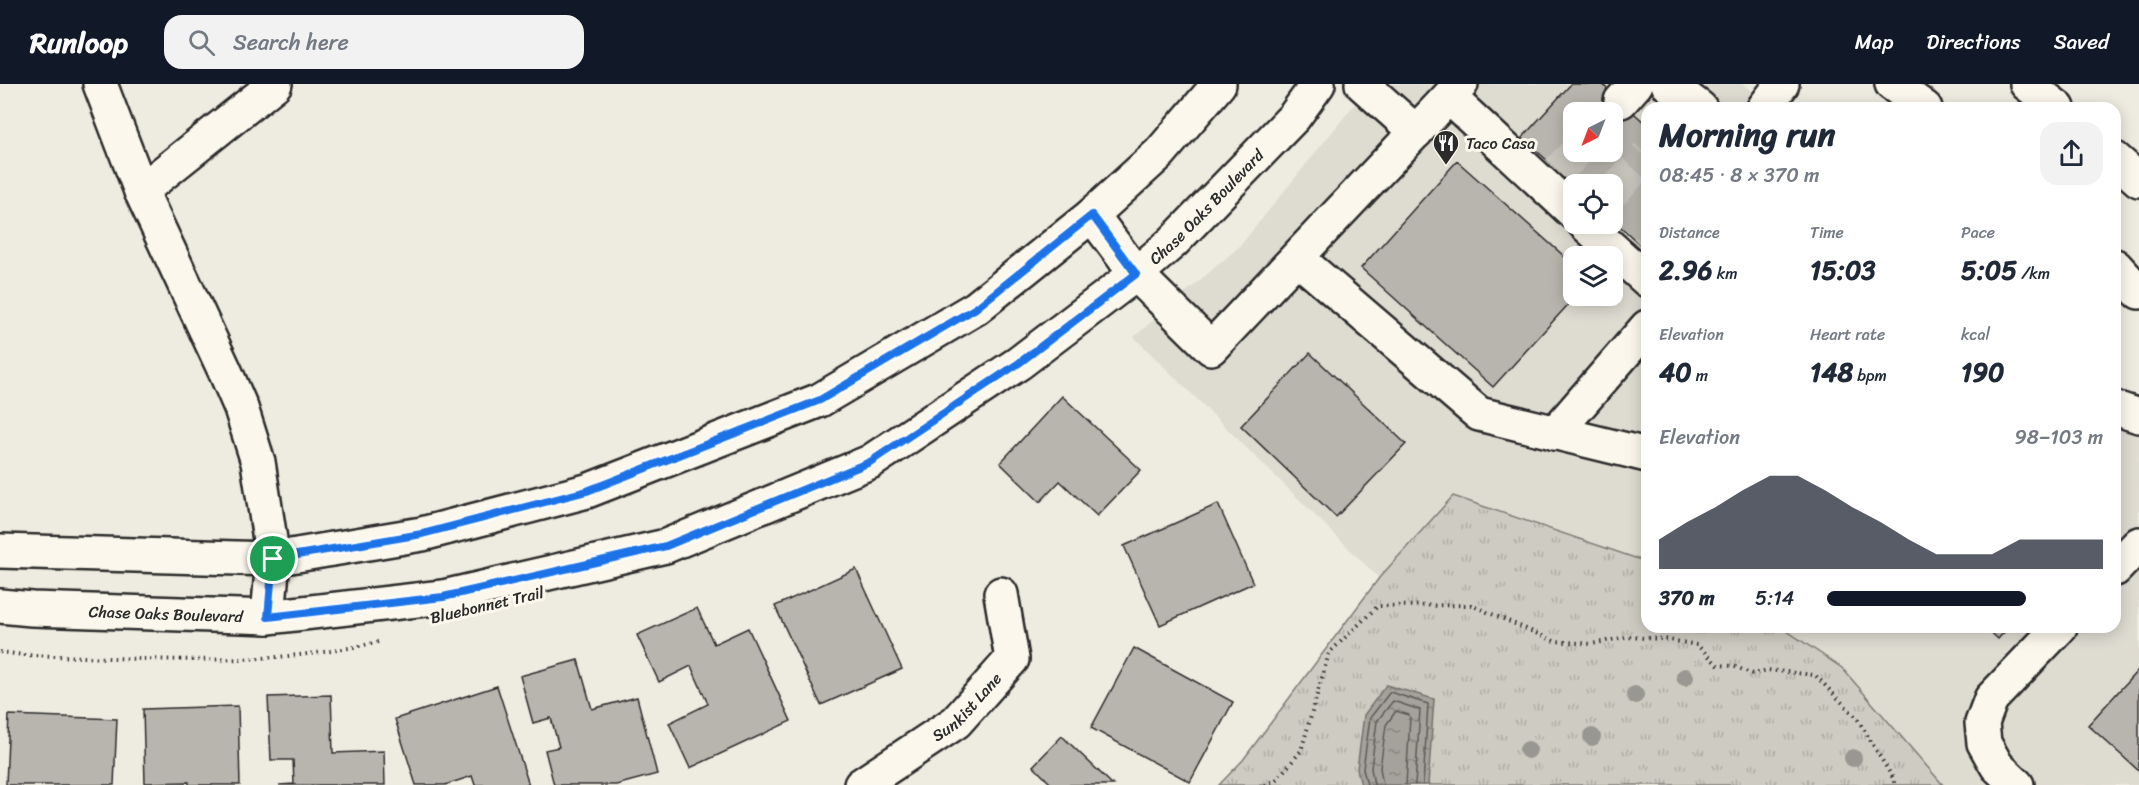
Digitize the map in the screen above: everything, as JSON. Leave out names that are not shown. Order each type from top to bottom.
[{"type":"street","points":[[100,84],[141,191],[241,408],[258,462],[273,559],[268,617]]},
{"type":"street","points":[[141,191],[274,84]]},
{"type":"street","points":[[0,550],[273,559],[422,534],[587,491],[820,400],[976,308],[1092,215],[1160,153],[1219,84]]},
{"type":"street","name":"Chase Oaks Boulevard","points":[[0,606],[268,617],[443,597],[666,546],[870,462],[1019,363],[1136,274],[1173,242],[1294,117],[1318,84]]},
{"type":"street","points":[[1362,84],[1416,132]]},
{"type":"street","points":[[1768,102],[1782,84]]},
{"type":"street","points":[[1892,84],[1917,102]]},
{"type":"street","points":[[2027,84],[2050,102]]},
{"type":"street","points":[[1092,215],[1136,274],[1211,348],[1455,90],[1552,178],[1563,196]]},
{"type":"street","points":[[2121,164],[2139,180]]},
{"type":"street","points":[[1599,234],[1641,265]]},
{"type":"street","points":[[1297,258],[1479,414],[1641,454]]},
{"type":"street","points":[[2121,272],[2139,292]]},
{"type":"street","points":[[1555,433],[1641,334]]},
{"type":"street","points":[[2121,410],[2139,416]]},
{"type":"street","points":[[2121,563],[2139,544]]},
{"type":"street","name":"Sunkist Lane","points":[[861,785],[956,722],[1012,659],[1001,594]]},
{"type":"street","points":[[2017,785],[1997,766],[1984,742],[1982,723],[1991,699],[2054,633]]},
{"type":"path","points":[[1265,785],[1277,779],[1301,751],[1329,653],[1378,606],[1472,605],[1554,641],[1592,644],[1626,637],[1664,639],[1697,645],[1718,665],[1733,666],[1753,674],[1767,670],[1815,675],[1857,718],[1894,780],[1894,785]]},
{"type":"path","points":[[0,652],[23,656],[213,660],[336,652],[382,642]]},
{"type":"shaded area","points":[[1371,84],[1743,84],[1766,102],[1641,102],[1641,560],[1454,496],[1379,578],[1134,337],[1240,246]]},
{"type":"shaded area","points":[[2121,416],[2139,437],[2139,785],[1943,785],[1842,668],[1790,633],[2121,633]]},
{"type":"green space","points":[[1453,496],[1641,560],[1641,633],[1790,633],[1842,668],[1943,785],[1219,785],[1243,760],[1379,578]]},
{"type":"water","points":[[1386,685],[1434,699],[1428,785],[1361,785],[1357,769],[1364,715]]},
{"type":"building","points":[[1571,84],[1602,84],[1622,102],[1563,102],[1563,162],[1623,162],[1623,103],[1641,120],[1641,246],[1623,229],[1623,174],[1563,174],[1522,138]]},
{"type":"building","points":[[1457,161],[1563,255],[1563,306],[1567,306],[1493,387],[1361,268]]},
{"type":"building","points":[[1310,353],[1406,444],[1336,517],[1241,426]]},
{"type":"building","points":[[1062,396],[1141,470],[1097,516],[1060,481],[1040,502],[1000,463]]},
{"type":"building","points":[[1218,504],[1253,583],[1160,625],[1124,546]]},
{"type":"building","points":[[856,569],[902,669],[821,705],[775,606]]},
{"type":"building","points":[[697,608],[714,644],[748,628],[791,721],[690,768],[669,723],[708,704],[691,666],[659,682],[637,635]]},
{"type":"building","points":[[1992,633],[2004,633],[1998,639]]},
{"type":"building","points":[[1134,648],[1233,702],[1190,782],[1091,728]]},
{"type":"building","points":[[578,660],[592,709],[637,697],[657,774],[616,785],[554,785],[545,750],[559,747],[551,718],[533,723],[520,676]]},
{"type":"building","points":[[2139,669],[2139,771],[2088,725]]},
{"type":"building","points":[[497,686],[529,785],[475,785],[472,776],[445,785],[416,785],[395,719]]},
{"type":"building","points":[[331,695],[333,753],[384,751],[385,785],[279,785],[294,784],[293,760],[271,760],[268,697]]},
{"type":"building","points":[[238,706],[240,785],[189,785],[189,782],[145,783],[143,709]]},
{"type":"building","points":[[9,715],[117,719],[114,785],[6,785]]},
{"type":"building","points":[[1062,736],[1113,785],[1052,785],[1033,766]]},
{"type":"tunnel","points":[[1558,171],[1567,162]]},
{"type":"tunnel","points":[[1623,181],[1641,162]]},
{"type":"place","name":"Taco Casa","points":[[1446,166]]},
{"type":"route","points":[[1092,215],[1136,274],[1019,363],[870,462],[666,546],[443,597],[268,617],[273,559],[422,534],[587,491],[820,400],[976,308],[1092,215]]}]
